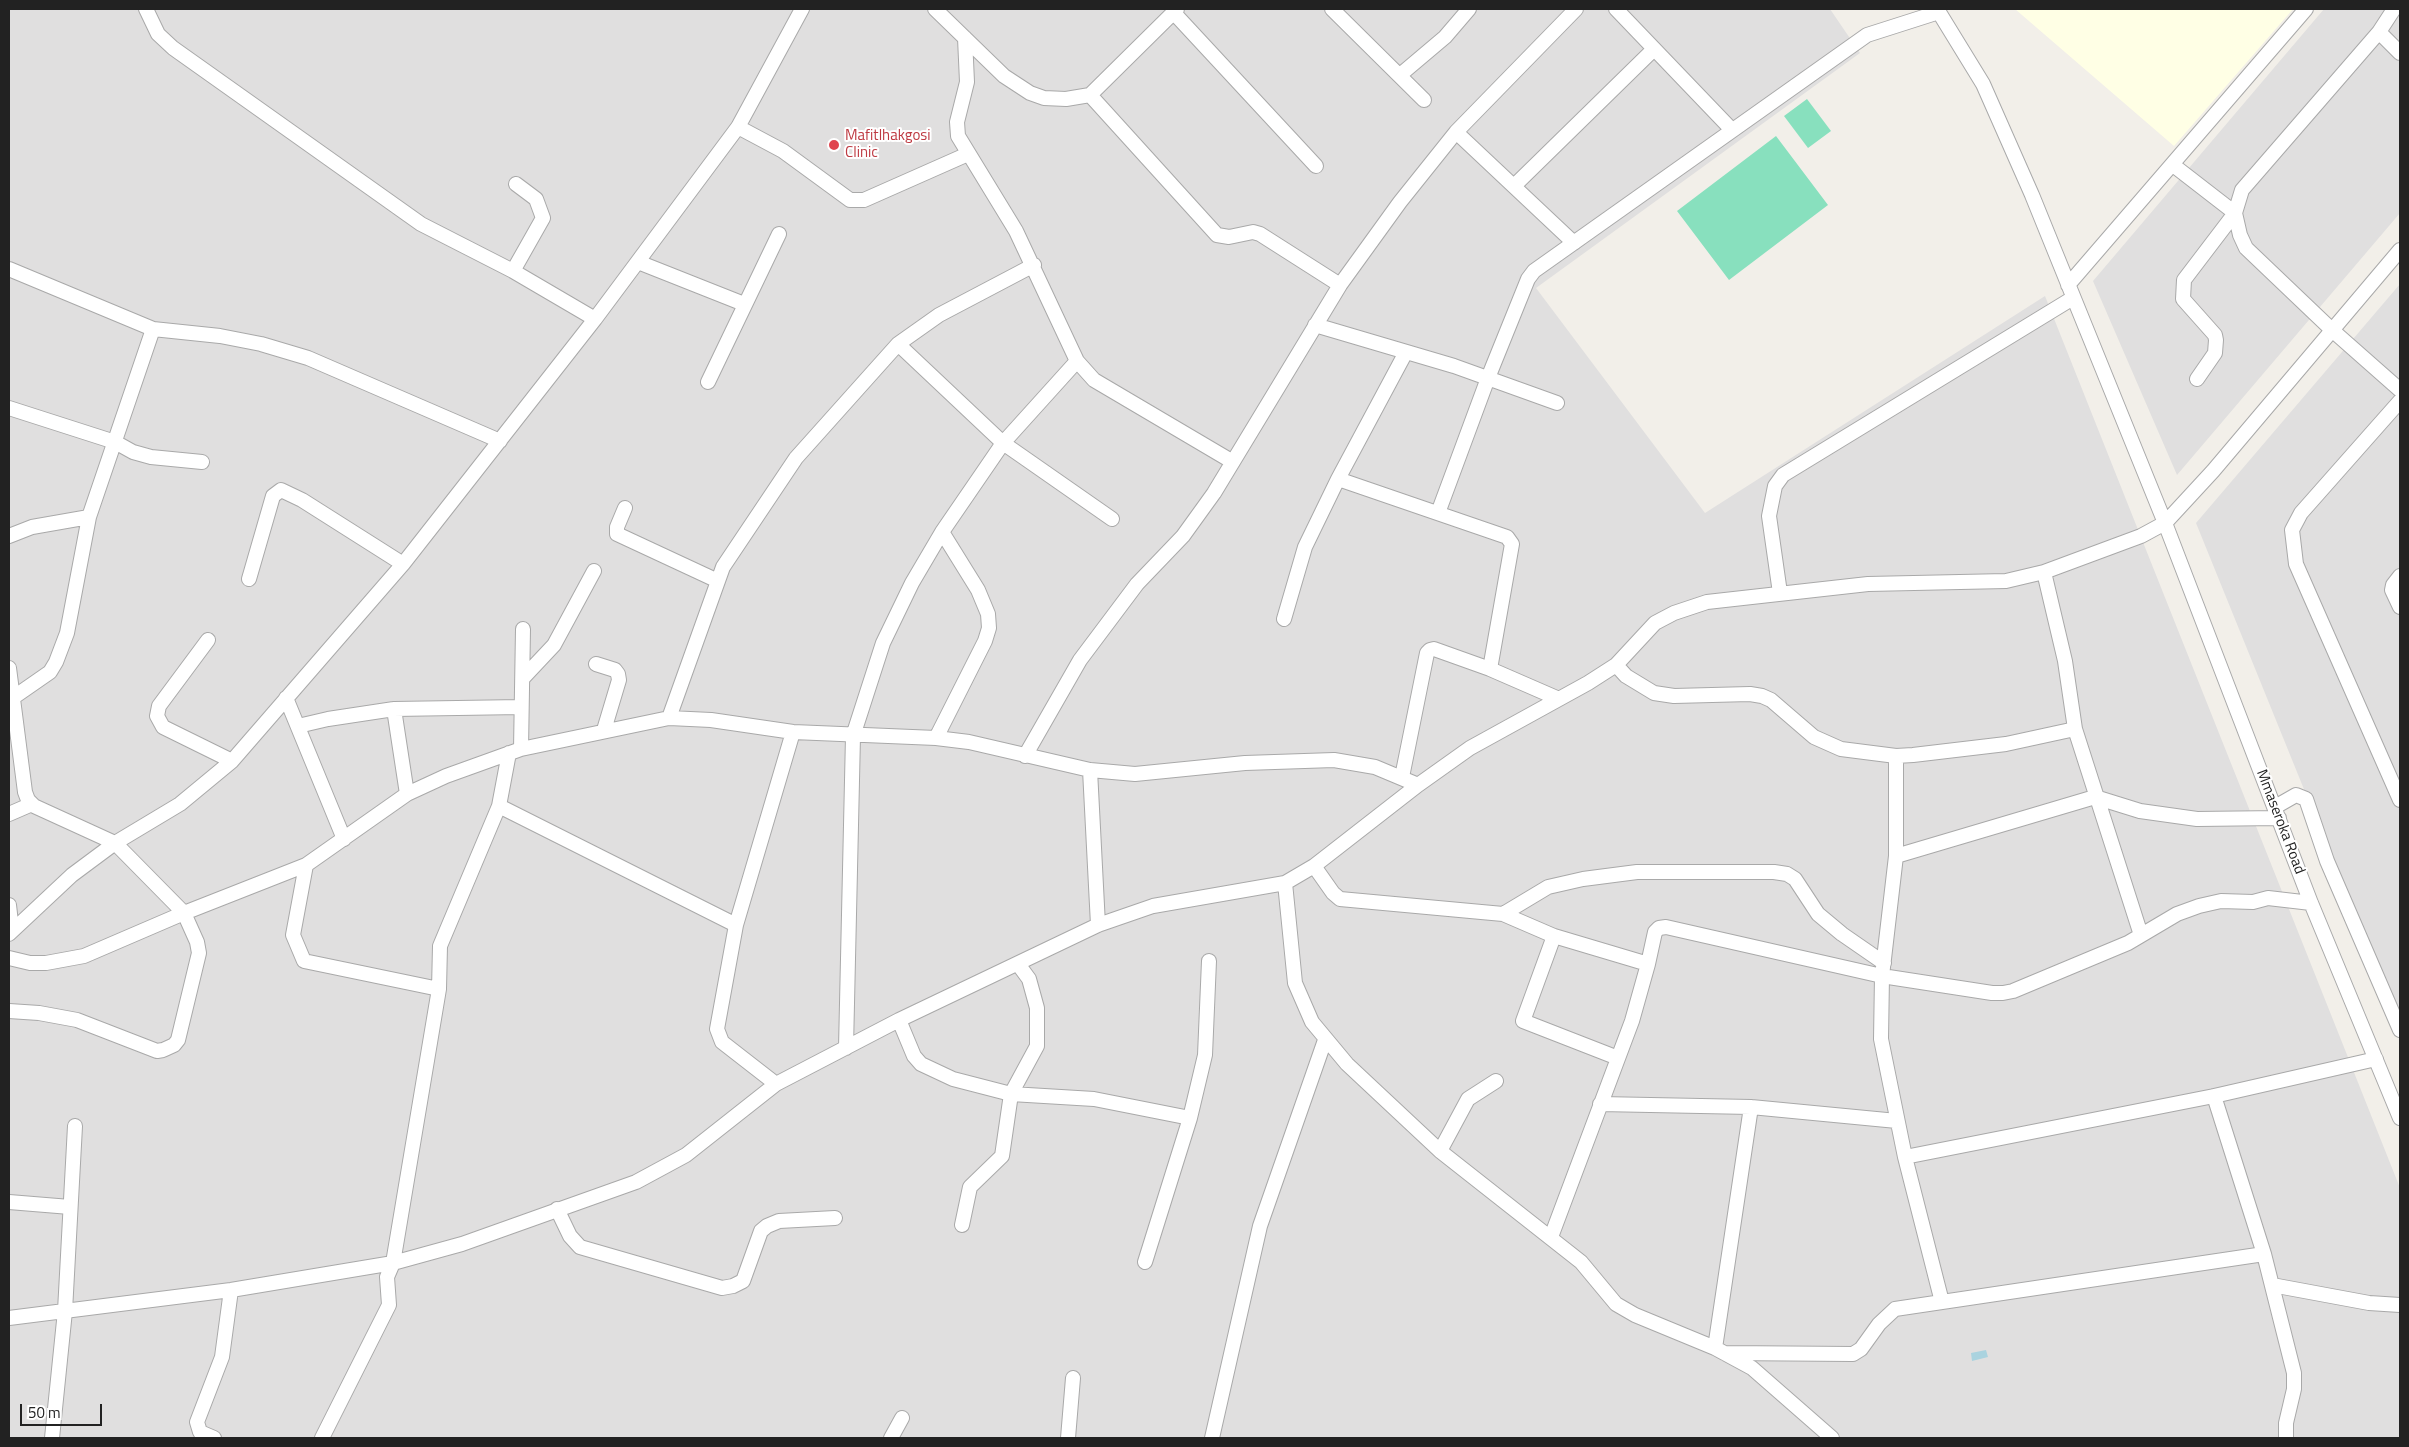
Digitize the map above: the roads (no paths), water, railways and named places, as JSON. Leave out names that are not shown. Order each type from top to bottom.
[{"type":"street","points":[[146,9],[158,34],[173,48],[421,224],[513,271],[595,319]]},
{"type":"street","points":[[11,932],[72,874],[115,843],[180,804],[232,760],[403,564],[595,319],[738,127],[802,9]]},
{"type":"street","points":[[935,9],[1004,76],[1030,93],[1044,98],[1066,99],[1090,95],[1176,11],[1316,166]]},
{"type":"street","points":[[1332,9],[1368,47],[1400,75],[1424,100]]},
{"type":"street","points":[[1400,75],[1445,37],[1469,9]]},
{"type":"street","points":[[1025,756],[1080,660],[1137,584],[1183,536],[1233,462],[1340,286],[1400,202],[1456,132],[1576,9]]},
{"type":"street","points":[[1616,9],[1732,130]]},
{"type":"street","points":[[1780,593],[1769,516],[1775,486],[1784,475],[2071,291],[2173,164],[2306,9]]},
{"type":"street","points":[[2197,379],[2215,353],[2216,340],[2215,335],[2183,299],[2184,280],[2235,213],[2242,190],[2379,32],[2394,9]]},
{"type":"street","points":[[1438,513],[1488,378],[1528,279],[1534,271],[1867,35],[1938,10]]},
{"type":"street","name":"Mmaseroka Road","points":[[1938,10],[1983,84],[2032,195],[2165,523],[2311,903],[2399,1112]]},
{"type":"street","points":[[2379,32],[2400,53]]},
{"type":"street","points":[[964,38],[967,82],[957,122],[958,136],[1016,231],[1034,265],[1077,362],[1094,380],[1233,462]]},
{"type":"street","points":[[1514,186],[1654,49]]},
{"type":"street","points":[[1090,95],[1217,235],[1229,237],[1253,232],[1260,234],[1340,286]]},
{"type":"street","points":[[738,127],[783,151],[850,200],[864,200],[968,154]]},
{"type":"street","points":[[1456,132],[1574,242]]},
{"type":"street","points":[[2173,164],[2235,213],[2240,235],[2246,248],[2332,330],[2400,390]]},
{"type":"street","points":[[513,271],[543,218],[536,199],[516,184]]},
{"type":"street","points":[[708,382],[779,234]]},
{"type":"street","points":[[9,1318],[231,1290],[394,1263],[562,1218],[686,1156],[776,1084],[899,1020],[1098,926],[1153,906],[1285,884],[1314,866],[1418,785],[1470,748],[1616,665],[1655,623],[1674,613],[1707,602],[1868,584],[2006,581],[2044,572],[2140,536],[2165,523],[2213,471],[2400,250]]},
{"type":"street","points":[[638,262],[744,304]]},
{"type":"street","points":[[669,718],[723,568],[796,458],[898,344],[938,315],[1034,265]]},
{"type":"street","points":[[9,269],[153,329],[220,336],[261,344],[308,358],[500,440]]},
{"type":"street","points":[[1315,325],[1488,378],[1557,403]]},
{"type":"street","points":[[14,697],[50,672],[56,662],[67,633],[89,517],[153,329]]},
{"type":"street","points":[[898,344],[1003,443],[1112,519]]},
{"type":"street","points":[[1284,619],[1305,547],[1338,479],[1406,352]]},
{"type":"street","points":[[846,1048],[853,736],[883,644],[912,583],[942,532],[1003,443],[1077,362]]},
{"type":"street","points":[[2399,407],[2301,513],[2292,530],[2296,564],[2400,800]]},
{"type":"street","points":[[9,408],[114,442],[133,452],[151,457],[202,462]]},
{"type":"street","points":[[1338,479],[1507,537],[1512,544],[1490,669]]},
{"type":"street","points":[[249,579],[273,496],[282,490],[302,500],[403,564]]},
{"type":"street","points":[[625,508],[617,528],[617,534],[718,581]]},
{"type":"street","points":[[9,536],[32,527],[89,517]]},
{"type":"street","points":[[936,738],[985,641],[989,628],[988,614],[978,590],[942,532]]},
{"type":"street","points":[[523,678],[554,646],[594,571]]},
{"type":"street","points":[[2044,572],[2065,661],[2075,729],[2095,797],[2141,935]]},
{"type":"street","points":[[2400,576],[2393,585],[2392,590],[2400,607]]},
{"type":"street","points":[[322,1438],[389,1305],[388,1277],[394,1263],[439,989],[440,946],[499,806],[515,751],[523,678],[523,629]]},
{"type":"street","points":[[208,640],[159,706],[157,716],[163,727],[232,760]]},
{"type":"street","points":[[1402,777],[1428,652],[1434,649],[1490,669],[1559,699]]},
{"type":"street","points":[[596,664],[615,670],[618,674],[604,730]]},
{"type":"street","points":[[1616,665],[1626,676],[1654,693],[1674,696],[1750,694],[1762,696],[1771,700],[1814,737],[1841,749],[1896,756],[2006,744],[2075,729]]},
{"type":"street","points":[[9,668],[14,697],[14,759],[25,792],[32,804],[115,843],[184,913],[197,942],[198,959],[178,1040],[168,1048],[157,1051],[77,1020],[39,1013],[9,1011]]},
{"type":"street","points":[[286,698],[344,839]]},
{"type":"street","points":[[298,726],[328,718],[394,709],[521,707]]},
{"type":"street","points":[[394,709],[407,794]]},
{"type":"street","points":[[9,958],[30,963],[65,961],[84,956],[184,913],[306,865],[407,794],[446,776],[515,751],[604,730],[669,718],[711,720],[793,732],[936,738],[969,742],[1090,770],[1135,774],[1245,763],[1334,760],[1374,767],[1418,785]]},
{"type":"street","points":[[776,1084],[727,1046],[718,1036],[718,1010],[736,925],[793,732]]},
{"type":"street","points":[[1896,756],[1896,856],[1883,970],[1881,1038],[1905,1157],[1942,1302]]},
{"type":"street","points":[[1090,770],[1098,926]]},
{"type":"street","points":[[1896,856],[2095,797],[2140,811],[2188,818],[2277,812],[2296,796],[2306,800],[2327,861],[2400,1030]]},
{"type":"street","points":[[9,814],[32,804]]},
{"type":"street","points":[[499,806],[736,925]]},
{"type":"street","points":[[306,865],[293,935],[304,961],[439,989]]},
{"type":"street","points":[[1314,866],[1333,893],[1340,899],[1503,914],[1554,936],[1648,964]]},
{"type":"street","points":[[1503,914],[1548,887],[1637,872],[1774,872],[1788,874],[1796,880],[1818,914],[1883,970]]},
{"type":"street","points":[[1285,884],[1295,983],[1312,1022],[1325,1040],[1347,1064],[1440,1151],[1581,1262],[1616,1304],[1635,1315],[1719,1350],[1752,1368],[1832,1438]]},
{"type":"street","points":[[1551,1237],[1632,1021],[1655,932],[1660,928],[1666,927],[1992,993],[2003,993],[2013,991],[2128,943],[2177,914],[2212,902],[2253,902],[2268,898],[2311,903]]},
{"type":"street","points":[[9,905],[11,932]]},
{"type":"street","points":[[1554,936],[1523,1021],[1618,1058]]},
{"type":"street","points":[[1145,1262],[1190,1118],[1205,1055],[1209,961]]},
{"type":"street","points":[[962,1225],[970,1187],[1002,1156],[1011,1094],[1037,1046],[1039,1026],[1037,1008],[1029,979],[1018,964]]},
{"type":"street","points":[[899,1020],[914,1056],[921,1064],[953,1080],[1011,1094],[1094,1099],[1190,1118]]},
{"type":"street","points":[[1212,1438],[1260,1226],[1325,1040]]},
{"type":"street","points":[[1905,1157],[2214,1096],[2376,1059]]},
{"type":"street","points":[[1440,1151],[1468,1099],[1496,1082]]},
{"type":"street","points":[[2214,1096],[2264,1254],[2294,1373],[2294,1389],[2286,1423],[2286,1438]]},
{"type":"street","points":[[1600,1104],[1751,1107],[1897,1121]]},
{"type":"street","points":[[1719,1350],[1751,1107]]},
{"type":"street","points":[[52,1438],[65,1312],[75,1126]]},
{"type":"street","points":[[9,1202],[70,1207]]},
{"type":"street","points":[[562,1218],[570,1236],[580,1247],[728,1287],[743,1281],[761,1231],[767,1226],[779,1221],[835,1218]]},
{"type":"street","points":[[1719,1350],[1853,1354],[1861,1348],[1879,1324],[1895,1309],[2264,1254]]},
{"type":"street","points":[[2272,1285],[2369,1303],[2400,1305]]},
{"type":"street","points":[[214,1438],[200,1432],[197,1422],[222,1357],[231,1290]]},
{"type":"street","points":[[1068,1438],[1073,1378]]},
{"type":"street","points":[[890,1438],[902,1418]]},
{"type":"water","points":[[1986,1350],[1988,1357],[1972,1361],[1971,1353]]},
{"type":"place","name":"Mafitlhakgosi Clinic","points":[[834,145]]}]
